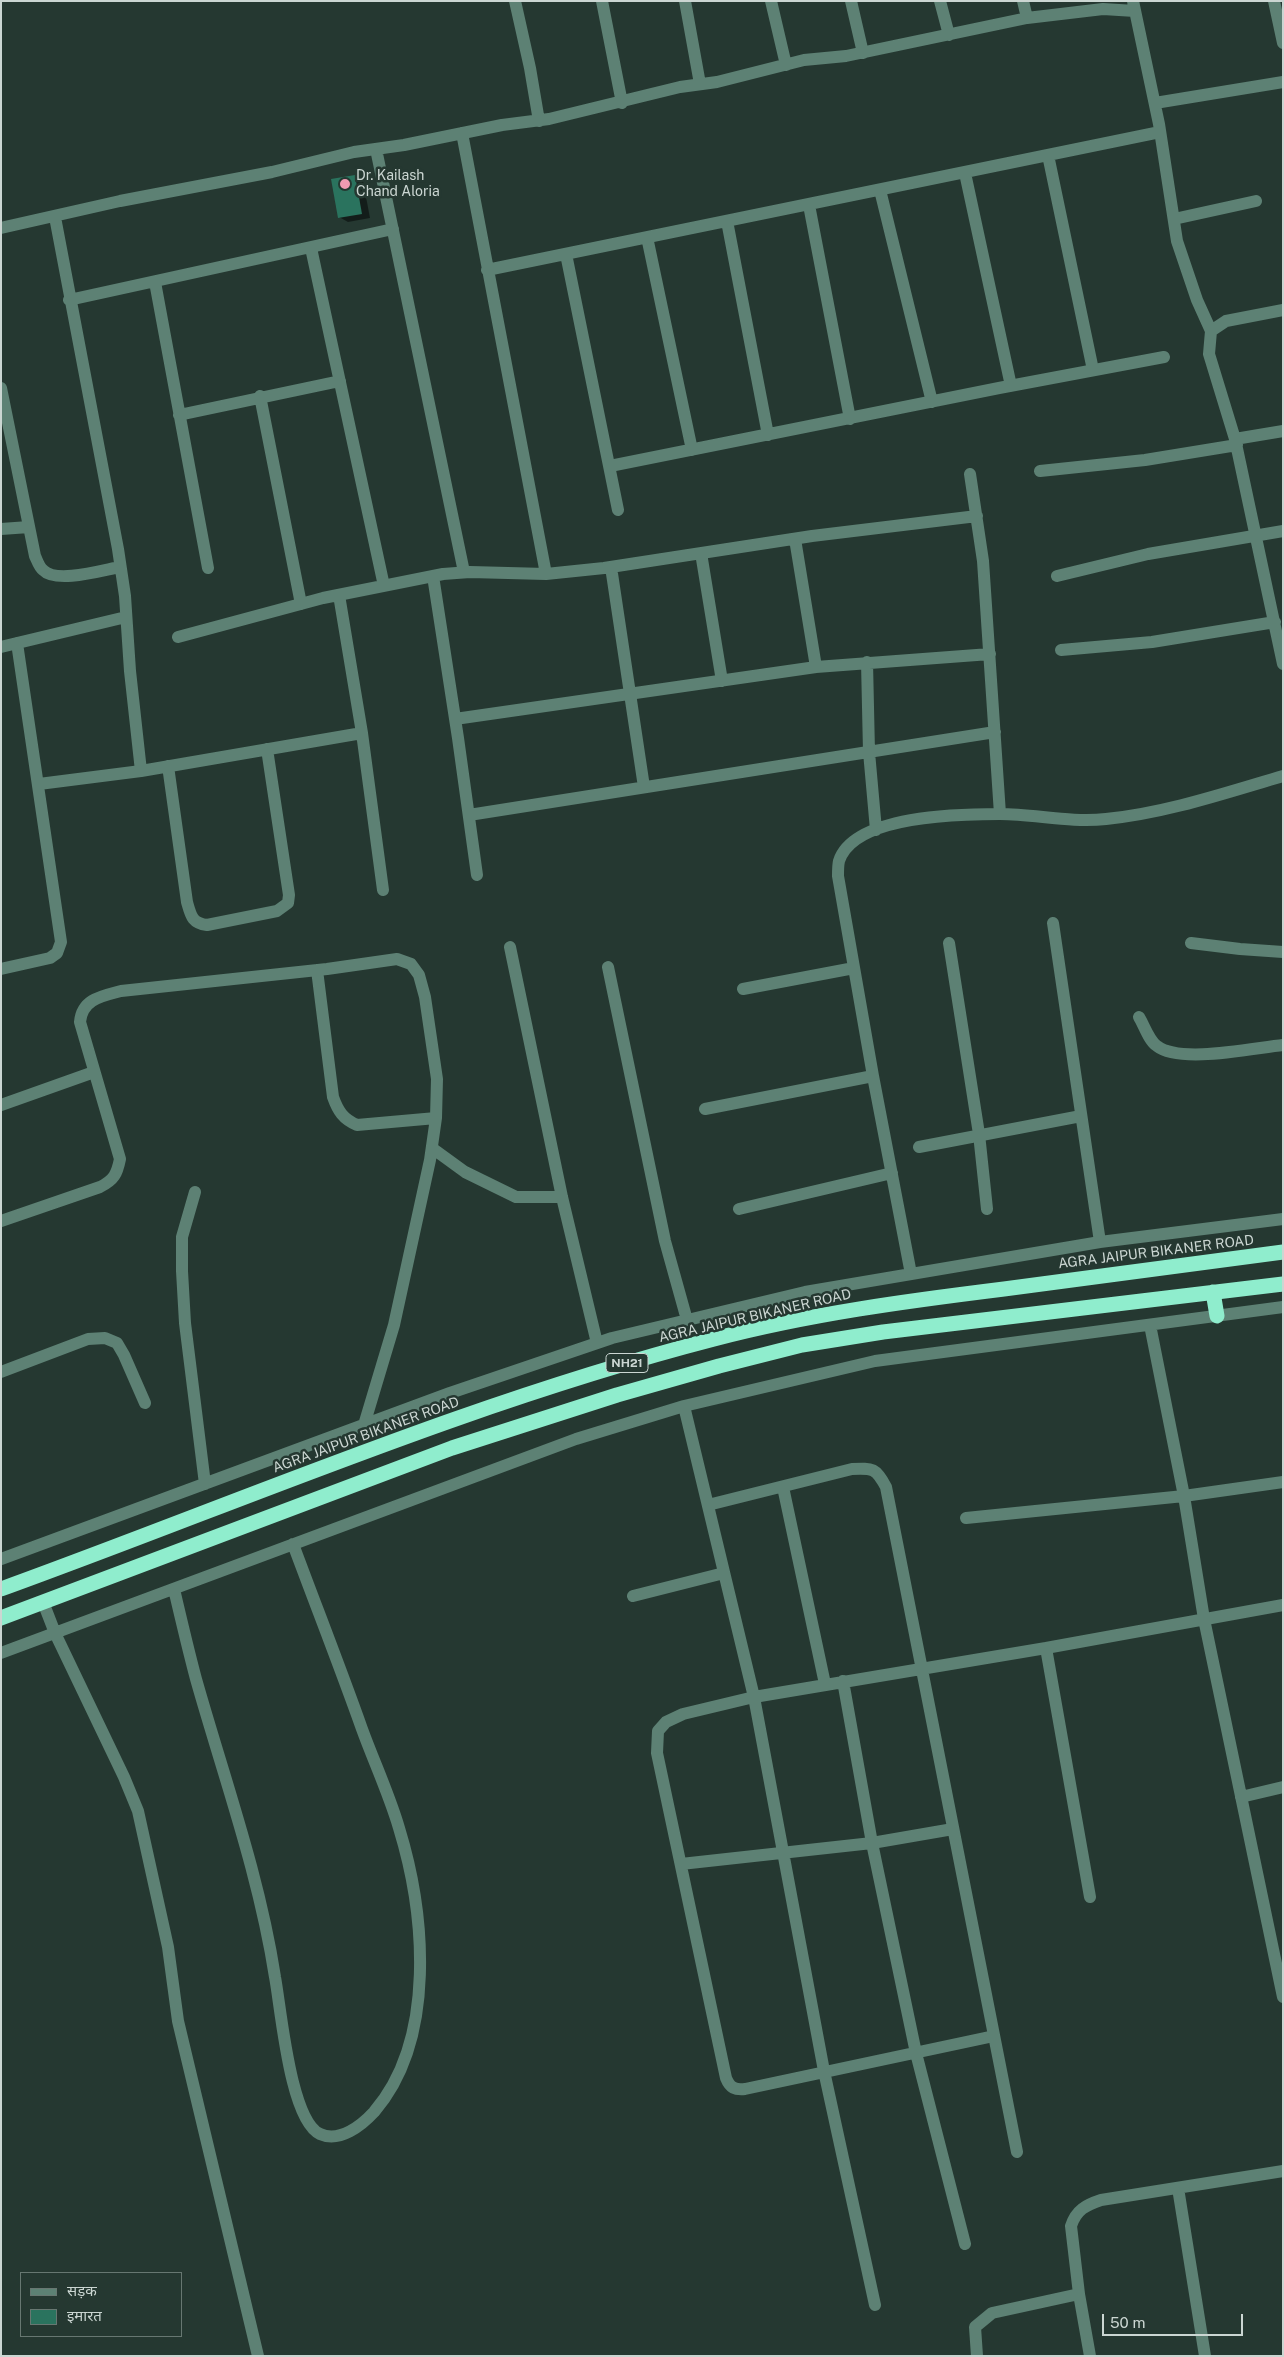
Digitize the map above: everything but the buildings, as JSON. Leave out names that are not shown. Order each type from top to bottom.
[{"type":"highway","name":"AGRA JAIPUR BIKANER ROAD","points":[[1,1589],[436,1425],[612,1367],[717,1338],[802,1319],[888,1304],[1283,1252]]},
{"type":"highway","name":"NH21","points":[[1,1618],[452,1448],[618,1395],[719,1366],[802,1345],[883,1332],[1283,1284]]},
{"type":"highway","points":[[1213,1292],[1217,1316]]},
{"type":"street","points":[[515,1],[530,68],[539,121]]},
{"type":"street","points":[[602,1],[622,102]]},
{"type":"street","points":[[684,1],[700,84]]},
{"type":"street","points":[[772,1],[786,65]]},
{"type":"street","points":[[851,1],[863,53]]},
{"type":"street","points":[[940,1],[949,35]]},
{"type":"street","points":[[1023,1],[1027,18]]},
{"type":"street","points":[[1274,1],[1281,21],[1283,43]]},
{"type":"street","points":[[1,228],[120,201],[272,172],[314,160],[502,124],[539,121],[680,87],[804,60],[863,53],[1027,18],[1134,6],[1155,103],[1174,219],[1183,258],[1197,300],[1211,332],[1209,354],[1236,442],[1283,664]]},
{"type":"street","points":[[1155,103],[1283,82]]},
{"type":"street","points":[[487,270],[1160,132]]},
{"type":"street","points":[[462,133],[546,574]]},
{"type":"street","points":[[376,149],[464,572]]},
{"type":"street","points":[[1048,156],[1093,370]]},
{"type":"street","points":[[965,173],[1011,386]]},
{"type":"street","points":[[880,190],[932,402]]},
{"type":"street","points":[[1174,219],[1256,201]]},
{"type":"street","points":[[809,205],[850,419]]},
{"type":"street","points":[[55,217],[120,566],[141,771]]},
{"type":"street","points":[[727,221],[768,435]]},
{"type":"street","points":[[69,300],[393,229]]},
{"type":"street","points":[[648,237],[692,450]]},
{"type":"street","points":[[311,248],[384,586]]},
{"type":"street","points":[[566,254],[618,510]]},
{"type":"street","points":[[155,282],[208,568]]},
{"type":"street","points":[[1211,332],[1226,321],[1283,310]]},
{"type":"street","points":[[610,466],[1164,357]]},
{"type":"street","points":[[179,415],[260,396],[340,381]]},
{"type":"street","points":[[1,388],[7,444],[35,556],[43,570],[54,576],[67,577],[120,566]]},
{"type":"street","points":[[260,396],[302,604]]},
{"type":"street","points":[[1040,471],[1145,460],[1236,442],[1283,430]]},
{"type":"street","points":[[970,474],[983,561],[1000,814]]},
{"type":"street","points":[[178,637],[339,595],[433,576],[464,572],[546,574],[611,567],[795,539],[977,516]]},
{"type":"street","points":[[1,529],[29,527]]},
{"type":"street","points":[[1057,576],[1148,554],[1283,531]]},
{"type":"street","points":[[795,539],[816,667]]},
{"type":"street","points":[[701,553],[722,681]]},
{"type":"street","points":[[611,567],[644,787]]},
{"type":"street","points":[[433,576],[477,875]]},
{"type":"street","points":[[339,595],[362,733],[383,890]]},
{"type":"street","points":[[1,646],[126,617]]},
{"type":"street","points":[[1061,650],[1152,642],[1275,622]]},
{"type":"street","points":[[1,969],[50,958],[57,953],[61,942],[17,643]]},
{"type":"street","points":[[455,719],[816,667],[990,654]]},
{"type":"street","points":[[867,662],[870,752],[876,830]]},
{"type":"street","points":[[469,815],[995,732]]},
{"type":"street","points":[[39,784],[141,771],[362,733]]},
{"type":"street","points":[[168,766],[187,902],[191,918],[197,924],[207,925],[276,910],[288,903],[289,895],[268,749]]},
{"type":"street","points":[[911,1274],[873,1076],[838,876],[839,861],[844,852],[856,839],[876,830],[910,820],[1000,814],[1072,820],[1141,815],[1283,776]]},
{"type":"street","points":[[1053,923],[1100,1242]]},
{"type":"street","points":[[949,943],[979,1134],[987,1209]]},
{"type":"street","points":[[1191,943],[1240,950],[1283,952]]},
{"type":"street","points":[[510,946],[562,1197],[597,1343]]},
{"type":"street","points":[[1,1221],[100,1187],[111,1181],[117,1173],[120,1159],[80,1022],[81,1013],[87,1004],[96,998],[121,991],[317,970],[397,959],[411,964],[420,975],[425,997],[436,1079],[436,1118],[432,1148],[394,1325],[364,1425]]},
{"type":"street","points":[[608,967],[665,1241],[687,1320]]},
{"type":"street","points":[[743,989],[854,968]]},
{"type":"street","points":[[317,970],[333,1097],[337,1111],[346,1120],[357,1125],[436,1118]]},
{"type":"street","points":[[1139,1016],[1155,1046],[1173,1054],[1192,1055],[1283,1045]]},
{"type":"street","points":[[1,1105],[94,1072]]},
{"type":"street","points":[[705,1109],[873,1076]]},
{"type":"street","points":[[919,1147],[1081,1116]]},
{"type":"street","points":[[432,1148],[465,1172],[516,1197],[562,1197]]},
{"type":"street","points":[[739,1209],[892,1173]]},
{"type":"street","points":[[195,1192],[182,1237],[182,1271],[184,1323],[205,1484]]},
{"type":"street","points":[[1,1559],[364,1425],[597,1343],[805,1292],[1100,1242],[1283,1219]]},
{"type":"street","points":[[1,1653],[576,1439],[684,1406],[875,1361],[1283,1307]]},
{"type":"street","points":[[1150,1325],[1184,1496],[1204,1619],[1283,1997]]},
{"type":"street","points":[[1,1372],[88,1339],[105,1338],[117,1343],[144,1403]]},
{"type":"street","points":[[684,1406],[754,1697],[824,2071],[875,2305]]},
{"type":"street","points":[[708,1505],[852,1470],[869,1468],[880,1476],[886,1487],[1017,2152]]},
{"type":"street","points":[[966,1518],[1184,1496],[1283,1482]]},
{"type":"street","points":[[783,1486],[825,1684]]},
{"type":"street","points":[[174,1589],[196,1678],[246,1840],[264,1913],[290,2069],[298,2101],[310,2125],[318,2133],[330,2136],[347,2133],[366,2120],[386,2098],[403,2065],[416,2015],[420,1954],[416,1911],[399,1827],[293,1544]]},
{"type":"street","points":[[633,1596],[724,1573]]},
{"type":"street","points":[[43,1602],[55,1633],[124,1777],[138,1811],[168,1947],[178,2022],[258,2356]]},
{"type":"street","points":[[994,2036],[745,2089],[737,2090],[728,2084],[657,1753],[658,1731],[666,1722],[683,1714],[754,1697],[1046,1648],[1283,1605]]},
{"type":"street","points":[[1046,1648],[1090,1898]]},
{"type":"street","points":[[843,1681],[872,1843],[916,2053],[966,2244]]},
{"type":"street","points":[[1241,1797],[1283,1787]]},
{"type":"street","points":[[680,1864],[872,1843],[953,1829]]},
{"type":"street","points":[[1090,2356],[1071,2226],[1074,2217],[1080,2210],[1102,2200],[1283,2171]]},
{"type":"street","points":[[1178,2188],[1205,2356]]},
{"type":"street","points":[[977,2356],[975,2327],[992,2313],[1080,2294]]},
{"type":"place","name":"Dr. Kailash Chand Aloria","points":[[345,184]]}]
